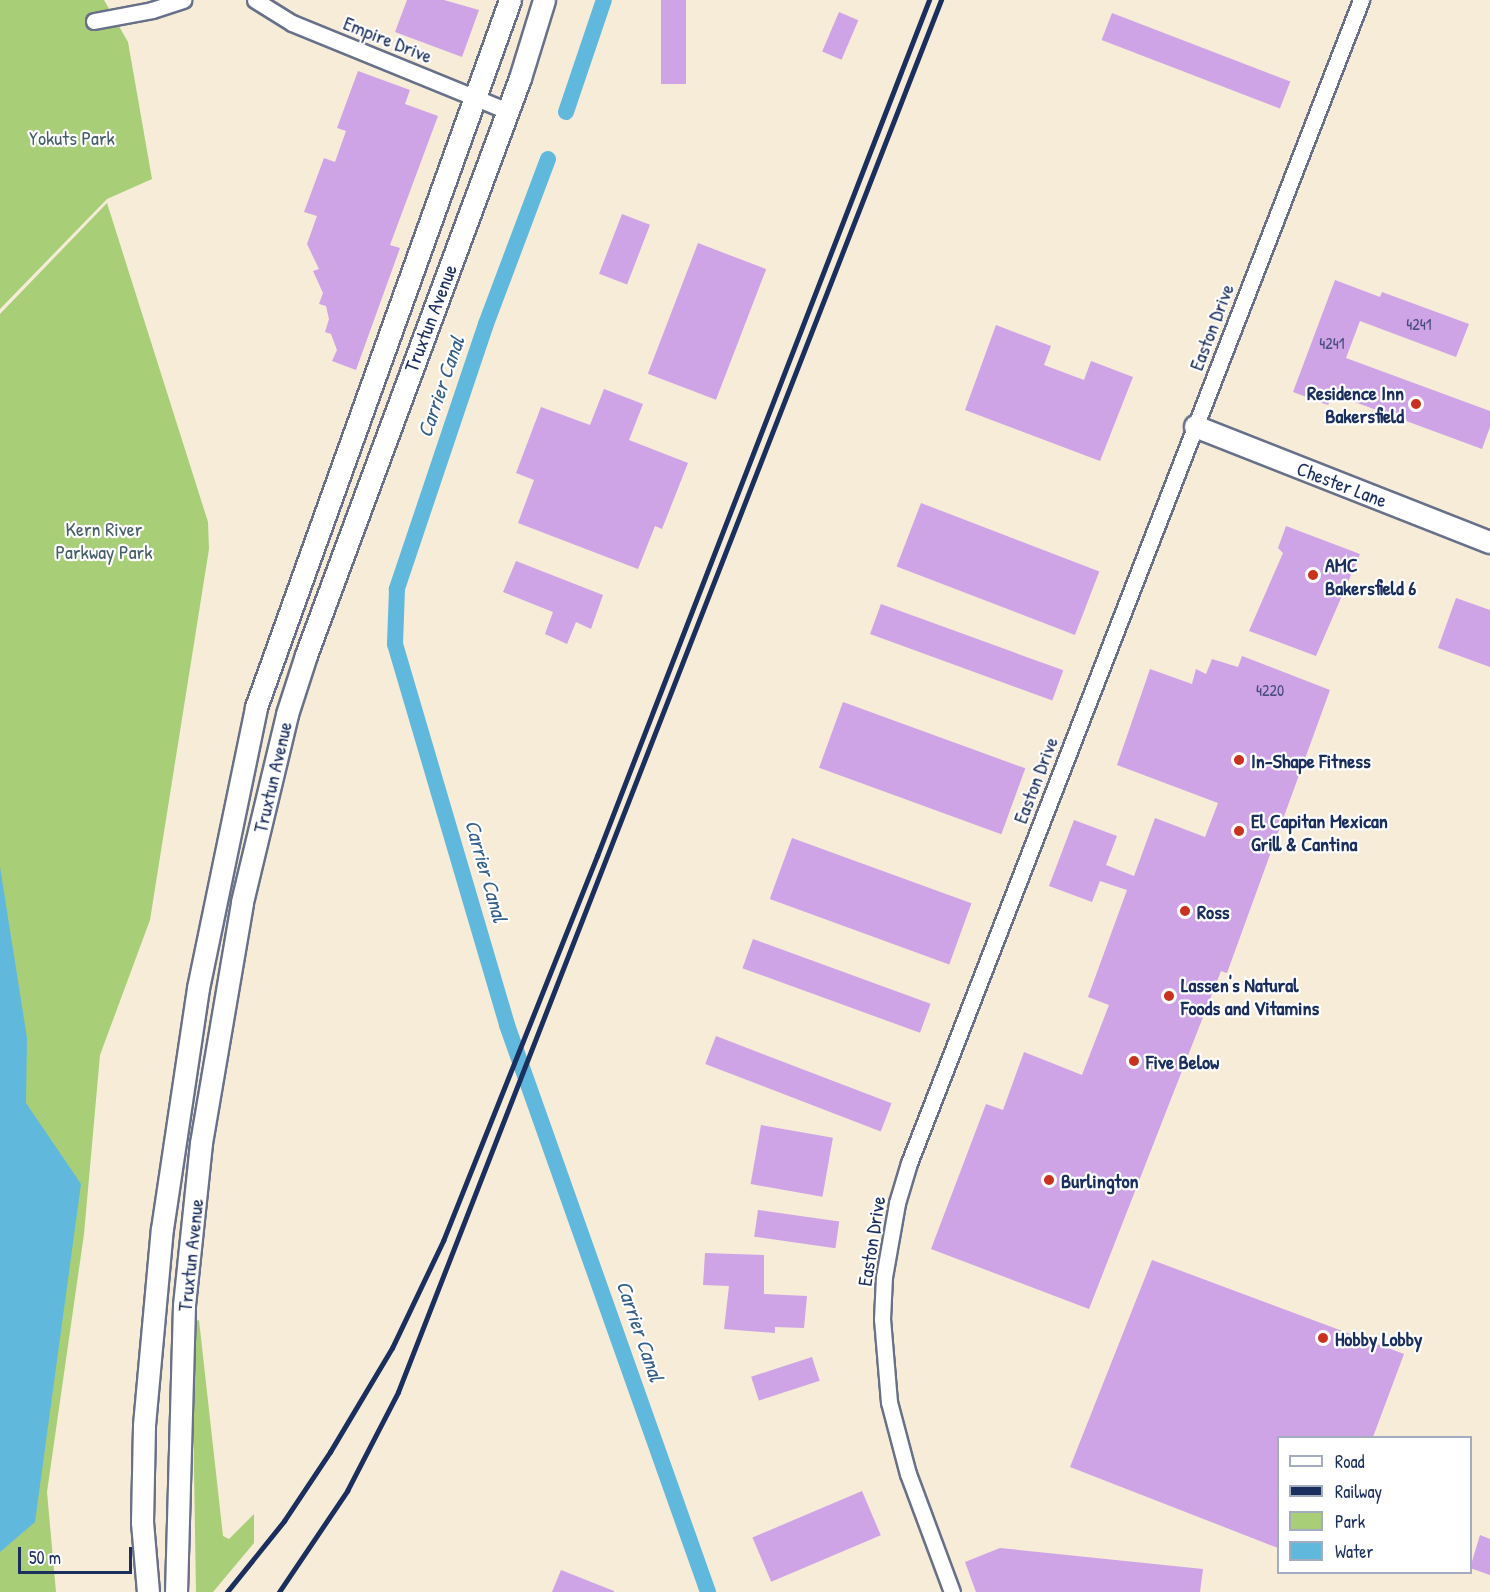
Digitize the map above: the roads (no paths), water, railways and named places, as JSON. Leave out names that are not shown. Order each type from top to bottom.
[{"type":"main road","name":"Truxtun Avenue","points":[[148,1592],[142,1521],[144,1425],[162,1229],[198,988],[256,707],[510,0]]},
{"type":"main road","name":"Truxtun Avenue","points":[[176,1592],[184,1305],[201,1143],[242,902],[286,714],[508,111],[544,0]]},
{"type":"main road","name":"Chester Lane","points":[[1195,426],[1490,542]]},
{"type":"street","points":[[94,21],[152,10],[183,0]]},
{"type":"street","name":"Empire Drive","points":[[255,0],[292,23],[508,111]]},
{"type":"street","name":"Easton Drive","points":[[952,1592],[908,1474],[889,1401],[882,1319],[890,1236],[909,1163],[1360,0]]},
{"type":"water","points":[[0,867],[27,1038],[26,1103],[81,1184],[35,1522],[0,1552]]},
{"type":"waterway","name":"Carrier Canal","points":[[566,112],[604,0]]},
{"type":"waterway","name":"Carrier Canal","points":[[548,159],[486,324],[397,589],[395,644],[507,1025],[708,1592]]},
{"type":"railway","points":[[227,1592],[284,1521],[330,1452],[392,1348],[443,1241],[597,856],[929,0]]},
{"type":"railway","points":[[279,1592],[347,1491],[398,1392],[941,0]]},
{"type":"place","name":"Residence Inn Bakersfield","points":[[1416,404]]},
{"type":"place","name":"AMC Bakersfield 6","points":[[1313,575]]},
{"type":"place","name":"In-Shape Fitness","points":[[1239,760]]},
{"type":"place","name":"El Capitan Mexican Grill & Cantina","points":[[1239,831]]},
{"type":"place","name":"Ross","points":[[1185,911]]},
{"type":"place","name":"Lassen's Natural Foods and Vitamins","points":[[1169,996]]},
{"type":"place","name":"Five Below","points":[[1134,1061]]},
{"type":"place","name":"Burlington","points":[[1049,1180]]},
{"type":"place","name":"Hobby Lobby","points":[[1323,1338]]},
{"type":"park label","name":"Yokuts Park","points":[[72,137]]},
{"type":"park label","name":"Kern River Parkway Park","points":[[104,540]]}]
